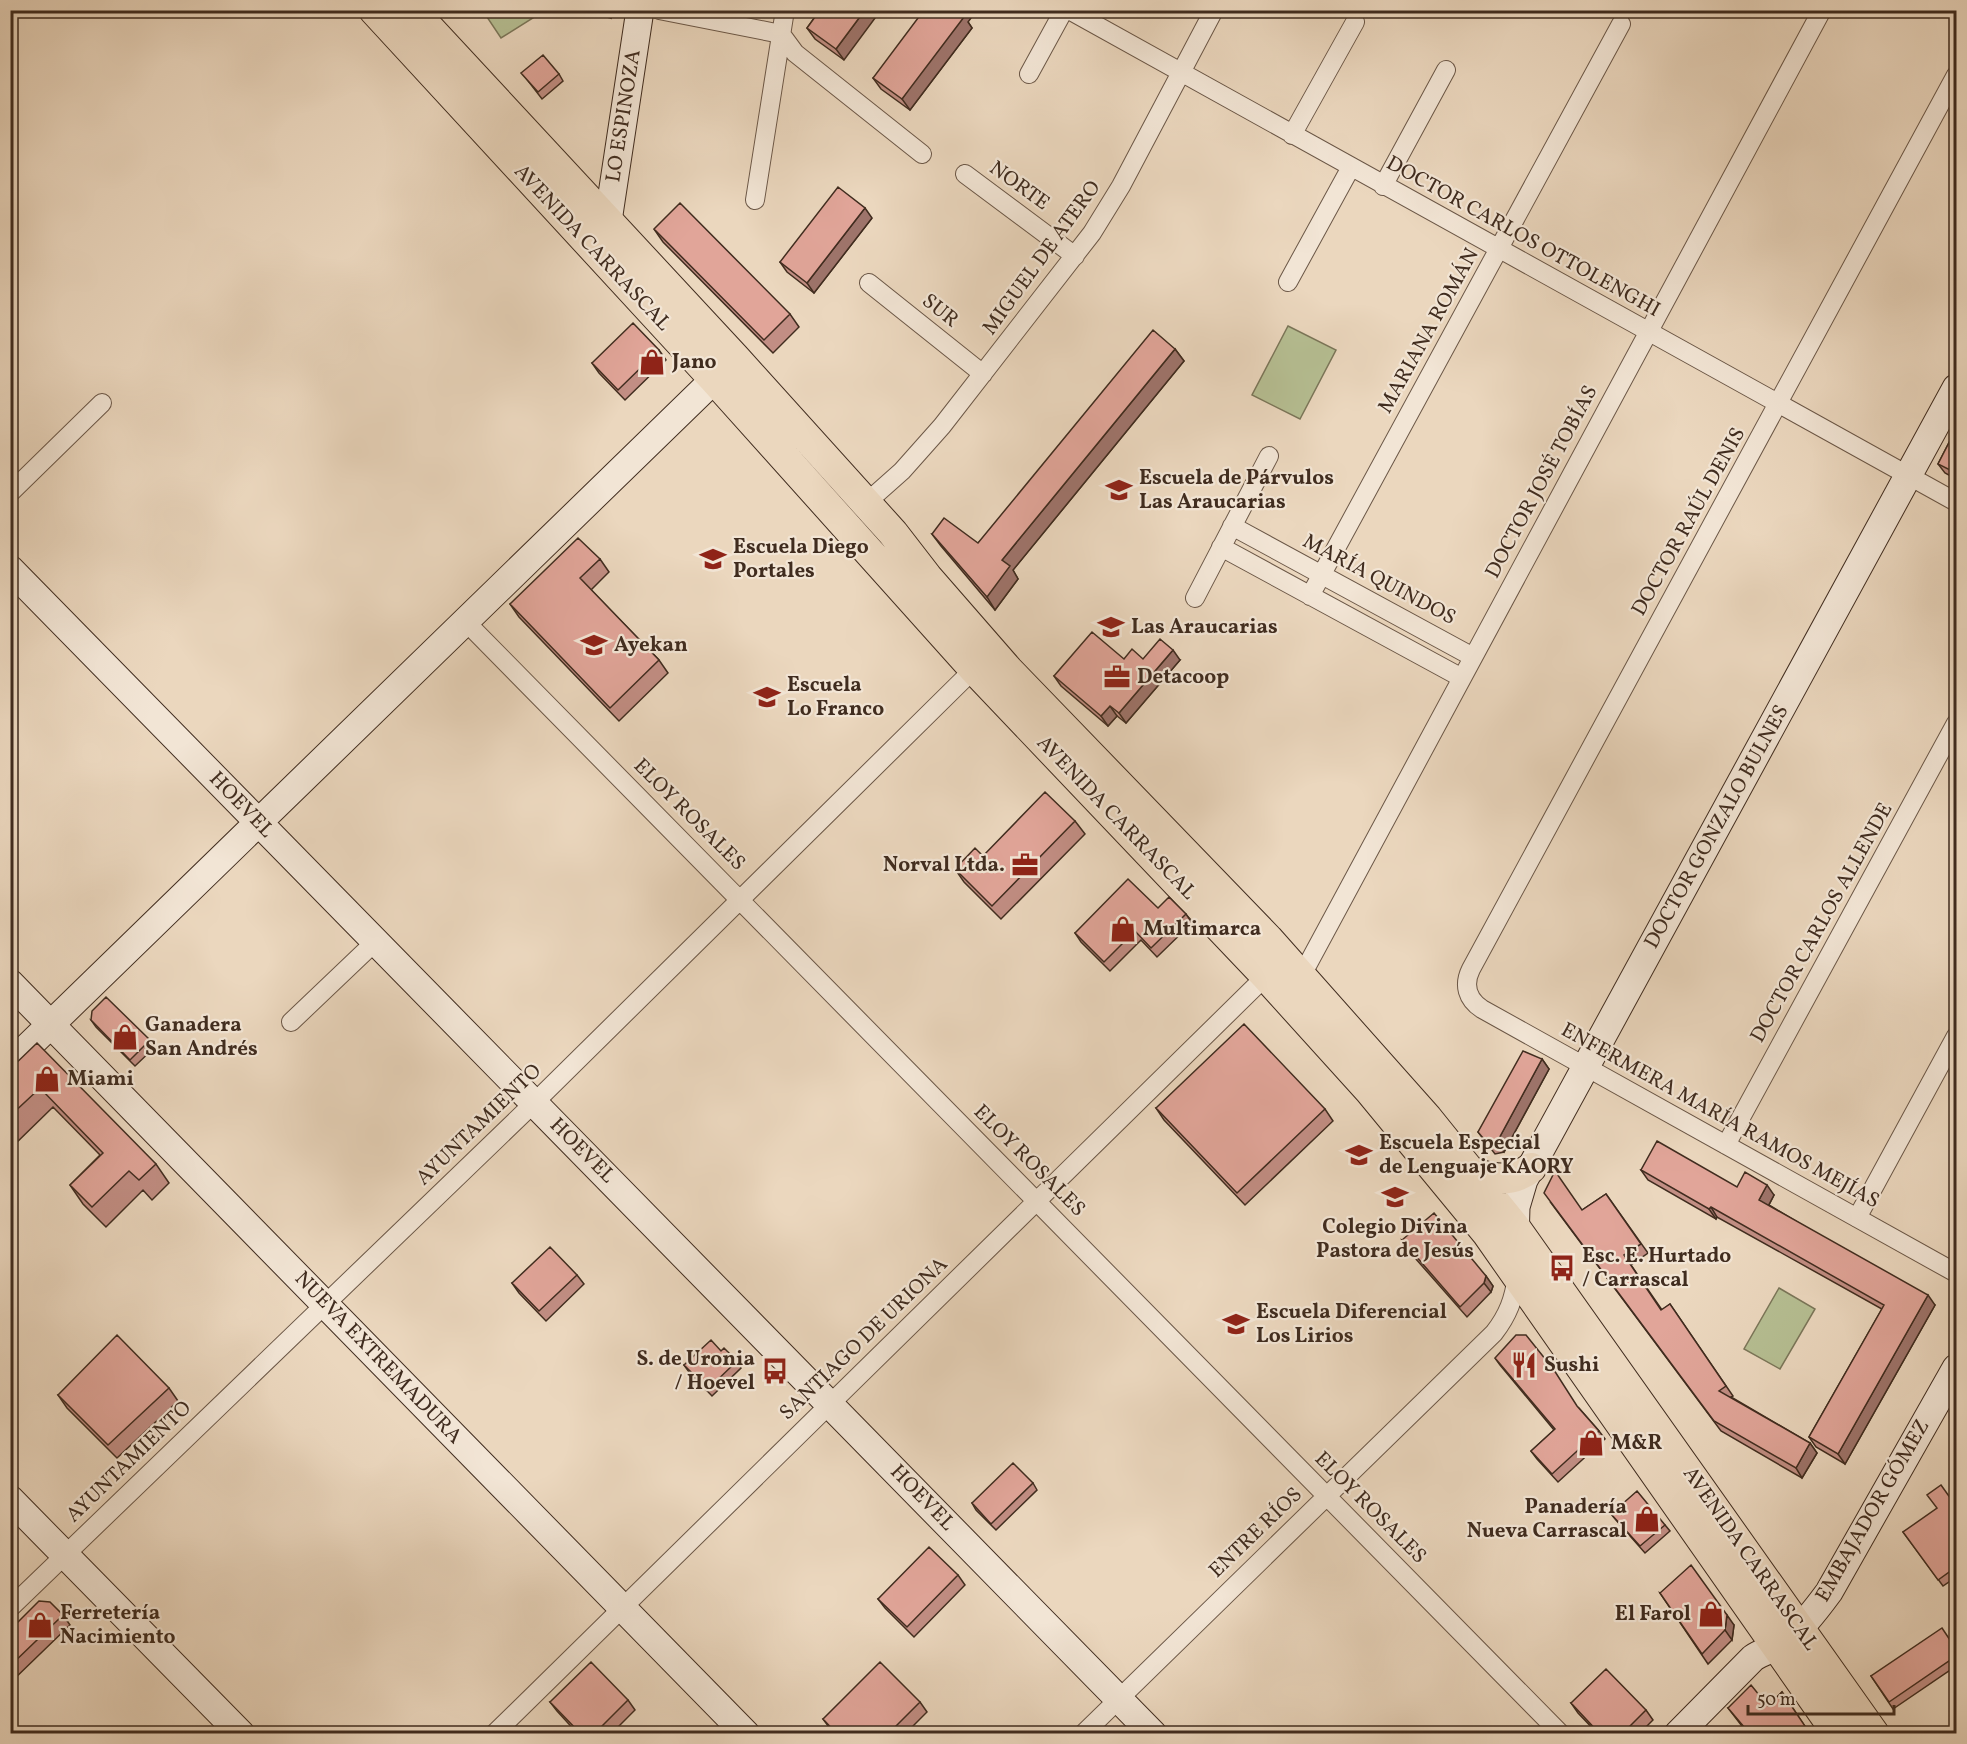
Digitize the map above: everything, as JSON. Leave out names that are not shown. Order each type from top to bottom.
[{"type":"main road","name":"AVENIDA CARRASCAL","points":[[374,10],[714,379],[974,669],[1320,1033],[1487,1233],[1789,1637],[1874,1734]]},
{"type":"main road","name":"AVENIDA CARRASCAL","points":[[412,10],[735,358],[866,503],[1015,678],[1302,975],[1382,1065],[1470,1171],[1514,1226],[1789,1637],[1838,1734]]},
{"type":"main road","points":[[1470,1171],[1488,1178],[1503,1179],[1524,1173],[1531,1168]]},
{"type":"street","name":"LO ESPINOZA","points":[[608,221],[640,10]]},
{"type":"street","points":[[659,10],[781,34],[795,52],[922,154]]},
{"type":"street","points":[[755,200],[785,10]]},
{"type":"street","name":"MIGUEL DE ATERO","points":[[866,503],[917,455],[1075,256],[1122,186],[1214,10]]},
{"type":"street","name":"DOCTOR JOSÉ TOBÍAS","points":[[1302,975],[1822,10]]},
{"type":"street","points":[[1029,74],[1075,12]]},
{"type":"street","name":"DOCTOR CARLOS OTTOLENGHI","points":[[1075,12],[1181,74],[1956,502]]},
{"type":"street","points":[[1292,135],[1354,22]]},
{"type":"street","name":"MARIANA ROMÁN","points":[[1310,596],[1621,24]]},
{"type":"street","points":[[1383,186],[1446,70]]},
{"type":"street","name":"DOCTOR RAÚL DENIS","points":[[1468,993],[1468,976],[1471,969],[1956,75]]},
{"type":"street","points":[[1288,282],[1351,167]]},
{"type":"street","name":"NORTE","points":[[965,174],[1075,256]]},
{"type":"street","name":"SUR","points":[[869,283],[983,374]]},
{"type":"street","points":[[10,1064],[735,358]]},
{"type":"street","name":"DOCTOR GONZALO BULNES","points":[[1517,1276],[1514,1226],[1518,1197],[1531,1168],[1956,388]]},
{"type":"street","points":[[10,492],[102,403]]},
{"type":"street","points":[[1195,598],[1269,456]]},
{"type":"street","name":"MARÍA QUINDOS","points":[[1232,526],[1473,657]]},
{"type":"street","points":[[1221,547],[1462,678]]},
{"type":"street","name":"HOEVEL","points":[[10,569],[1154,1734]]},
{"type":"street","name":"ELOY ROSALES","points":[[465,621],[1561,1734]]},
{"type":"street","name":"AYUNTAMIENTO","points":[[10,1608],[534,1103],[974,669]]},
{"type":"street","name":"DOCTOR CARLOS ALLENDE","points":[[1726,1145],[1956,723]]},
{"type":"street","points":[[291,1022],[376,941]]},
{"type":"street","name":"SANTIAGO DE URIONA","points":[[494,1734],[1266,976]]},
{"type":"street","name":"NUEVA EXTREMADURA","points":[[10,983],[746,1734]]},
{"type":"street","name":"ENFERMERA MARÍA RAMOS MEJÍAS","points":[[1468,993],[1475,1005],[1956,1273]]},
{"type":"street","points":[[1857,1218],[1956,1036]]},
{"type":"street","name":"ENTRE RÍOS","points":[[1083,1734],[1494,1333],[1514,1298],[1517,1276]]},
{"type":"street","name":"EMBAJADOR GÓMEZ","points":[[1789,1637],[1829,1592],[1956,1368]]},
{"type":"street","points":[[10,1499],[241,1734]]},
{"type":"street","points":[[1678,1734],[1753,1658],[1789,1637]]},
{"type":"green space","points":[[483,11],[544,11],[501,38]]},
{"type":"green space","points":[[1288,326],[1336,350],[1300,419],[1252,395]]},
{"type":"green space","points":[[1779,1288],[1815,1309],[1780,1369],[1744,1349]]},
{"type":"building","points":[[820,10],[865,10],[836,49],[807,28]]},
{"type":"building","points":[[924,10],[960,10],[959,12],[964,17],[902,99],[873,78]]},
{"type":"building","points":[[543,55],[559,74],[538,92],[521,73]]},
{"type":"building","points":[[838,187],[865,208],[807,283],[780,262]]},
{"type":"building","points":[[680,203],[790,314],[764,340],[654,229]]},
{"type":"building","points":[[633,323],[659,350],[618,390],[592,363]]},
{"type":"building","points":[[1153,330],[1175,349],[1002,560],[1010,566],[987,597],[932,534],[944,518],[978,543]]},
{"type":"building","points":[[1956,429],[1956,473],[1938,464]]},
{"type":"building","name":"Ayekan","points":[[578,538],[600,559],[580,578],[659,660],[610,708],[510,604]]},
{"type":"building","name":"Detacoop","points":[[1092,632],[1124,659],[1132,649],[1143,659],[1160,639],[1173,650],[1119,713],[1110,706],[1101,716],[1054,676]]},
{"type":"building","name":"Norval Ltda.","points":[[1045,792],[1075,821],[992,906],[955,869],[975,848],[983,856]]},
{"type":"building","name":"Multimarca","points":[[1128,879],[1158,908],[1169,897],[1186,914],[1151,948],[1135,931],[1104,962],[1075,933]]},
{"type":"building","name":"Ganadera San Andrés","points":[[106,997],[150,1040],[130,1060],[91,1020],[92,1011]]},
{"type":"building","points":[[1244,1024],[1325,1109],[1237,1193],[1156,1108]]},
{"type":"building","points":[[37,1043],[156,1164],[139,1180],[129,1171],[92,1207],[70,1185],[103,1153],[40,1088],[10,1116],[10,1069]]},
{"type":"building","points":[[1523,1051],[1542,1059],[1497,1142],[1488,1144],[1478,1132]]},
{"type":"building","points":[[1657,1141],[1737,1187],[1745,1172],[1767,1185],[1759,1200],[1928,1295],[1838,1454],[1809,1437],[1884,1305],[1641,1170]]},
{"type":"building","points":[[1555,1171],[1582,1210],[1606,1194],[1641,1244],[1624,1255],[1661,1310],[1670,1304],[1726,1386],[1719,1391],[1810,1443],[1796,1468],[1714,1421],[1544,1193]]},
{"type":"building","points":[[1434,1213],[1486,1276],[1484,1283],[1460,1307],[1402,1240]]},
{"type":"building","points":[[550,1247],[577,1275],[539,1311],[512,1283]]},
{"type":"building","points":[[117,1335],[169,1388],[108,1445],[58,1395]]},
{"type":"building","points":[[1516,1335],[1526,1335],[1554,1370],[1577,1406],[1599,1431],[1552,1474],[1531,1451],[1555,1429],[1495,1358]]},
{"type":"building","points":[[711,1340],[721,1351],[724,1348],[737,1361],[708,1389],[684,1365]]},
{"type":"building","points":[[1013,1463],[1033,1483],[991,1524],[972,1503]]},
{"type":"building","points":[[1941,1485],[1956,1506],[1956,1567],[1938,1580],[1903,1532],[1937,1508],[1927,1495]]},
{"type":"building","points":[[1637,1491],[1665,1525],[1640,1546],[1611,1514]]},
{"type":"building","points":[[929,1547],[958,1575],[907,1627],[878,1599]]},
{"type":"building","points":[[1691,1565],[1727,1615],[1725,1630],[1702,1654],[1660,1593]]},
{"type":"building","points":[[39,1601],[50,1602],[63,1615],[10,1666],[10,1630]]},
{"type":"building","points":[[1942,1628],[1956,1649],[1956,1656],[1889,1702],[1871,1676]]},
{"type":"building","points":[[591,1662],[628,1700],[594,1734],[581,1734],[550,1702]]},
{"type":"building","points":[[880,1662],[920,1702],[888,1734],[837,1734],[823,1719]]},
{"type":"building","points":[[1606,1669],[1646,1710],[1622,1734],[1600,1734],[1571,1703]]},
{"type":"building","points":[[1751,1685],[1768,1706],[1782,1692],[1807,1729],[1804,1731],[1806,1734],[1750,1734],[1728,1708]]},
{"type":"place","name":"Jano","points":[[652,362]]},
{"type":"place","name":"Escuela de Párvulos Las Araucarias","points":[[1119,490]]},
{"type":"place","name":"Escuela Diego Portales","points":[[713,559]]},
{"type":"place","name":"Las Araucarias","points":[[1111,627]]},
{"type":"place","name":"Ayekan","points":[[594,645]]},
{"type":"place","name":"Detacoop","points":[[1117,677]]},
{"type":"place","name":"Escuela Lo Franco","points":[[767,697]]},
{"type":"place","name":"Norval Ltda.","points":[[1025,865]]},
{"type":"place","name":"Multimarca","points":[[1123,929]]},
{"type":"place","name":"Ganadera San Andrés","points":[[125,1037]]},
{"type":"place","name":"Miami","points":[[47,1079]]},
{"type":"place","name":"Escuela Especial de Lenguaje KAORY","points":[[1359,1155]]},
{"type":"place","name":"Colegio Divina Pastora de Jesús","points":[[1395,1197]]},
{"type":"place","name":"Esc. E. Hurtado / Carrascal","points":[[1562,1268]]},
{"type":"place","name":"Escuela Diferencial Los Lirios","points":[[1236,1324]]},
{"type":"place","name":"Sushi","points":[[1524,1365]]},
{"type":"place","name":"S. de Uronia / Hoevel","points":[[775,1371]]},
{"type":"place","name":"M&R","points":[[1591,1443]]},
{"type":"place","name":"Panadería Nueva Carrascal","points":[[1647,1519]]},
{"type":"place","name":"El Farol","points":[[1711,1614]]},
{"type":"place","name":"Ferretería Nacimiento","points":[[40,1625]]}]
